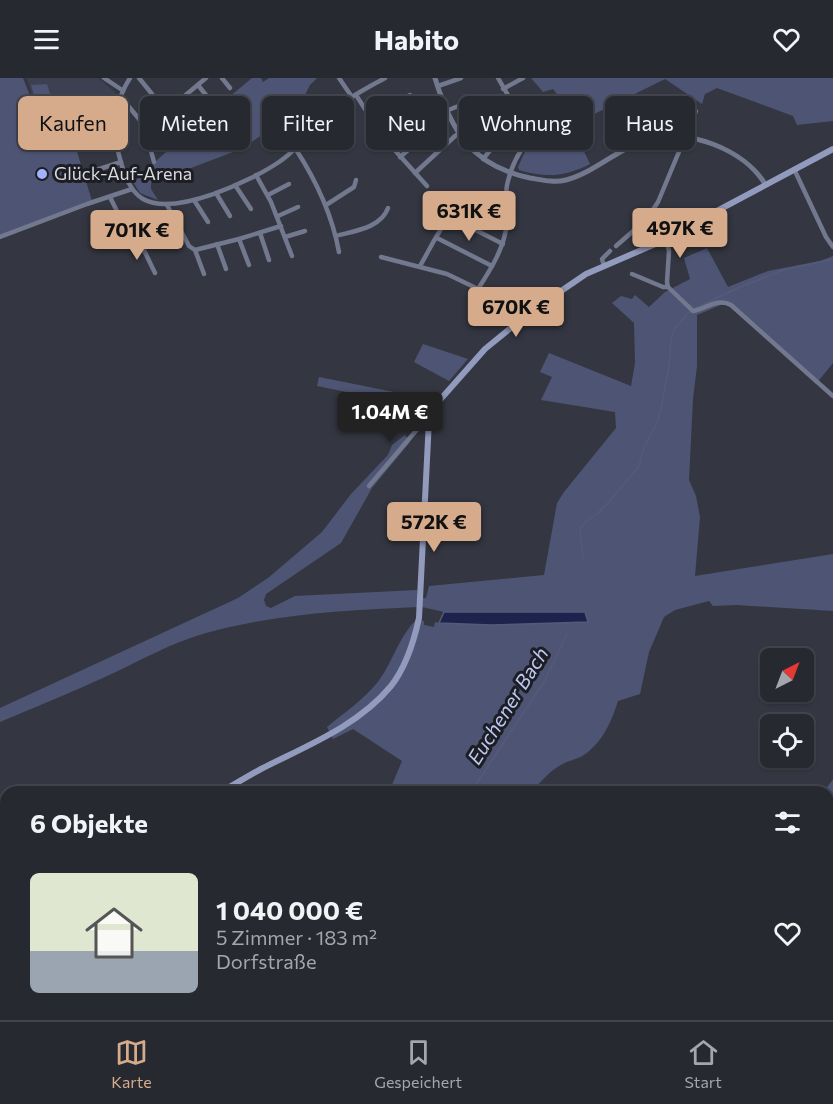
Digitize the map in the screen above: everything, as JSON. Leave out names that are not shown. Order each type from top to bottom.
[{"type":"main road","points":[[233,786],[340,729],[372,706],[392,685],[414,642],[419,618],[429,420],[439,401],[485,349],[519,321],[586,274],[666,238],[833,149]]},
{"type":"street","points":[[104,78],[121,93],[140,120]]},
{"type":"street","points":[[120,96],[130,78]]},
{"type":"street","points":[[139,78],[152,94]]},
{"type":"street","points":[[185,96],[206,78]]},
{"type":"street","points":[[222,78],[230,88]]},
{"type":"street","points":[[339,78],[366,114]]},
{"type":"street","points":[[367,78],[371,85]]},
{"type":"street","points":[[354,96],[385,78]]},
{"type":"street","points":[[435,78],[441,96]]},
{"type":"street","points":[[438,86],[461,78]]},
{"type":"street","points":[[498,78],[508,96]]},
{"type":"street","points":[[503,89],[523,78]]},
{"type":"street","points":[[198,85],[207,96]]},
{"type":"street","points":[[447,113],[467,146],[483,159],[510,172],[552,182],[566,180],[589,171],[628,150]]},
{"type":"street","points":[[415,173],[458,134]]},
{"type":"street","points":[[695,140],[714,145],[737,155],[759,174],[765,184]]},
{"type":"street","points":[[118,150],[132,189],[142,199],[167,205],[194,200],[235,185],[278,163],[293,150]]},
{"type":"street","points":[[151,150],[154,162]]},
{"type":"street","points":[[296,150],[326,205],[339,252]]},
{"type":"street","points":[[394,150],[427,186]]},
{"type":"street","points":[[400,157],[408,150]]},
{"type":"street","points":[[483,159],[490,150]]},
{"type":"street","points":[[478,289],[503,244],[507,220],[506,194],[510,172],[521,150]]},
{"type":"street","points":[[616,246],[647,219],[658,202],[681,150]]},
{"type":"street","points":[[84,174],[121,162]]},
{"type":"street","points":[[794,169],[833,248]]},
{"type":"street","points":[[256,175],[278,216],[291,256]]},
{"type":"street","points":[[326,205],[354,187],[356,180]]},
{"type":"street","points":[[268,195],[289,184]]},
{"type":"street","points":[[235,185],[251,209]]},
{"type":"street","points":[[0,237],[132,189]]},
{"type":"street","points":[[216,192],[230,216]]},
{"type":"street","points":[[110,197],[138,252],[144,250]]},
{"type":"street","points":[[194,200],[208,222]]},
{"type":"street","points":[[420,266],[459,206],[474,200],[506,202]]},
{"type":"street","points":[[167,205],[189,246],[195,250],[204,274]]},
{"type":"street","points":[[278,216],[298,207]]},
{"type":"street","points":[[336,236],[376,224],[386,215],[388,208]]},
{"type":"street","points":[[450,217],[503,244]]},
{"type":"street","points":[[195,250],[281,226]]},
{"type":"street","points":[[285,237],[305,231]]},
{"type":"street","points":[[133,243],[154,232]]},
{"type":"street","points":[[260,233],[269,260]]},
{"type":"street","points":[[437,238],[492,266]]},
{"type":"street","points":[[666,238],[669,251],[668,287],[691,310],[720,302],[731,305],[833,396]]},
{"type":"street","points":[[239,239],[249,265]]},
{"type":"street","points":[[139,240],[155,273]]},
{"type":"street","points":[[217,244],[225,269]]},
{"type":"street","points":[[604,266],[602,259],[610,251]]},
{"type":"street","points":[[381,257],[447,274],[507,307],[519,321]]},
{"type":"street","points":[[632,274],[668,287]]},
{"type":"street","points":[[369,486],[414,433],[429,420]]},
{"type":"shaded area","name":"Glück-Auf-Arena","points":[[0,78],[23,78],[30,96],[18,96],[18,150],[77,150],[92,201],[0,236]]},
{"type":"shaded area","points":[[27,78],[98,78],[115,92],[116,96],[32,96]]},
{"type":"shaded area","points":[[252,78],[261,78],[263,82],[269,78],[317,78],[304,96],[262,96],[262,135],[250,143],[250,96],[230,96]]},
{"type":"shaded area","points":[[531,78],[833,78],[833,121],[797,125],[793,116],[717,88],[705,94],[702,104],[695,99],[695,96],[690,96],[665,79],[631,96],[605,96],[605,109],[593,115],[593,96],[558,96],[553,89],[543,92]]},
{"type":"shaded area","points":[[47,84],[51,96],[34,96],[31,85]]},
{"type":"shaded area","points":[[168,150],[238,150],[155,180],[151,183],[151,189],[158,200],[140,193],[133,182]]},
{"type":"shaded area","points":[[526,150],[583,150],[590,164],[572,172],[555,175],[519,170],[518,167]]},
{"type":"shaded area","points":[[707,248],[728,287],[768,271],[820,261],[833,256],[833,363],[816,384],[731,307],[723,304],[697,315],[697,366],[689,480],[696,496],[700,517],[695,576],[833,554],[833,611],[737,605],[713,606],[709,601],[675,610],[664,617],[649,652],[640,694],[618,701],[607,729],[594,747],[581,757],[562,764],[537,786],[392,786],[402,761],[353,729],[333,739],[327,727],[360,701],[377,683],[410,626],[417,619],[424,621],[424,625],[434,627],[435,622],[439,623],[444,612],[422,607],[423,598],[426,598],[429,586],[544,575],[557,503],[616,428],[615,412],[541,400],[552,377],[540,372],[549,353],[631,386],[635,363],[634,323],[612,303],[621,296],[632,299],[635,295],[649,307],[665,292],[690,279],[684,258]]},
{"type":"shaded area","points":[[423,344],[468,359],[449,381],[414,362]]},
{"type":"shaded area","points":[[319,377],[399,393],[395,402],[317,386]]},
{"type":"shaded area","points":[[405,435],[410,442],[372,488],[341,543],[266,594],[264,600],[266,606],[271,608],[295,596],[417,590],[418,607],[284,617],[206,633],[167,647],[92,683],[0,722],[0,708],[238,598],[268,578],[322,532],[351,494],[388,455],[392,445]]},
{"type":"shaded area","points":[[444,612],[585,612],[588,622],[491,625],[439,623]]},
{"type":"waterway","name":"Euchener Bach","points":[[694,309],[783,270],[833,259]]},
{"type":"waterway","name":"Euchener Bach","points":[[583,559],[580,531],[583,524],[609,502],[639,466],[644,447],[657,423],[661,409],[669,366],[671,339],[675,328],[690,311]]},
{"type":"waterway","name":"Euchener Bach","points":[[475,786],[545,680],[567,634]]},
{"type":"place","name":"Glück-Auf-Arena","points":[[42,174]]}]
